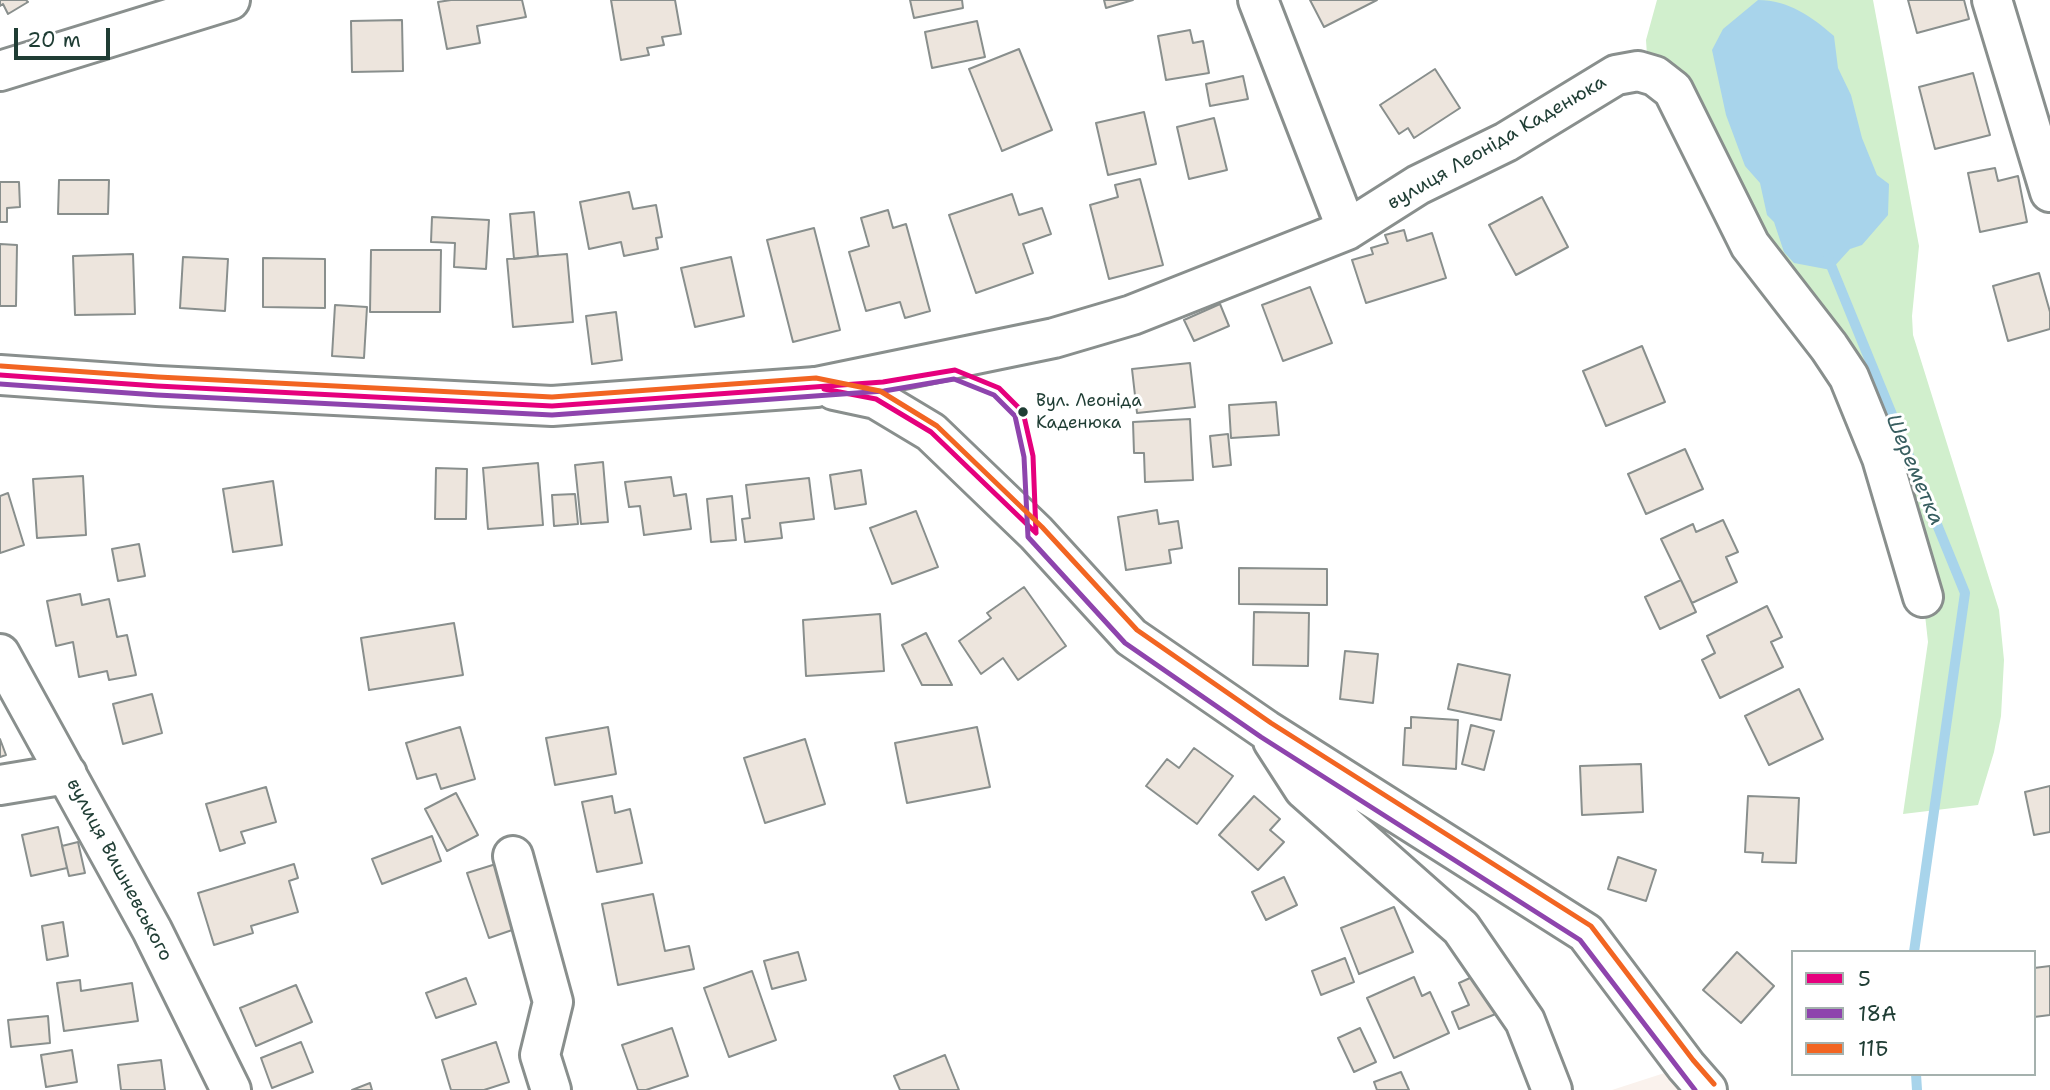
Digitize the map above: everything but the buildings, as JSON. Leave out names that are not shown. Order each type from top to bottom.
[{"type":"street","points":[[1258,0],[1347,230]]},
{"type":"street","points":[[1992,0],[2050,192]]},
{"type":"street","points":[[0,71],[221,1]]},
{"type":"street","name":"вулиця Леоніда Каденюка","points":[[0,375],[157,386],[552,406],[816,387],[1054,338],[1132,315],[1347,230],[1418,185],[1506,142],[1616,75],[1638,71],[1656,76],[1673,90],[1750,245],[1849,377],[1882,458],[1923,597]]},
{"type":"street","name":"вулиця Леоніда Каденюка","points":[[816,387],[876,399],[931,432],[1036,533],[1131,637],[1266,730],[1586,933],[1707,1090]]},
{"type":"street","name":"вулиця Вишневського","points":[[0,654],[152,930],[231,1090]]},
{"type":"street","name":"вулиця Леоніда Каденюка","points":[[1266,730],[1304,789],[1461,928],[1525,1021],[1552,1090]]},
{"type":"street","points":[[0,785],[67,774]]},
{"type":"street","points":[[513,856],[554,1002],[540,1055],[551,1090]]},
{"type":"shaded area","points":[[1686,1066],[1707,1090],[1612,1090]]},
{"type":"green space","points":[[1657,0],[1873,0],[1919,246],[1912,316],[1913,335],[1999,610],[2004,660],[2001,716],[1994,752],[1978,805],[1903,814],[1928,642],[1923,597],[1882,458],[1647,55],[1646,40]]},
{"type":"water","points":[[1758,0],[1790,6],[1834,36],[1838,68],[1851,95],[1862,138],[1877,175],[1889,184],[1888,215],[1862,245],[1850,249],[1831,270],[1794,263],[1784,252],[1774,222],[1767,215],[1760,183],[1745,166],[1726,115],[1712,50],[1723,29]]},
{"type":"waterway","name":"Шереметка","points":[[1828,258],[1965,593],[1914,950]]},
{"type":"waterway","name":"Шереметка","points":[[1916,1076],[1917,1090]]},
{"type":"transit line","name":"11Б","points":[[1,366],[158,377],[552,397],[816,378],[880,391],[937,426],[1042,527],[1137,630],[1271,723],[1591,926],[1714,1084]]},
{"type":"transit line","name":"5","points":[[0,375],[157,386],[552,406],[883,382],[955,370],[999,388],[1023,412],[1033,456],[1036,533]]},
{"type":"transit line","name":"18А","points":[[0,384],[157,395],[552,415],[884,391],[954,379],[994,395],[1015,416],[1024,457],[1028,537],[1125,643],[1261,737],[1580,940],[1695,1090]]},
{"type":"transit line","name":"5","points":[[824,389],[876,399],[931,432],[1036,533]]},
{"type":"place","name":"Вул. Леоніда Каденюка","points":[[1023,412]]}]
